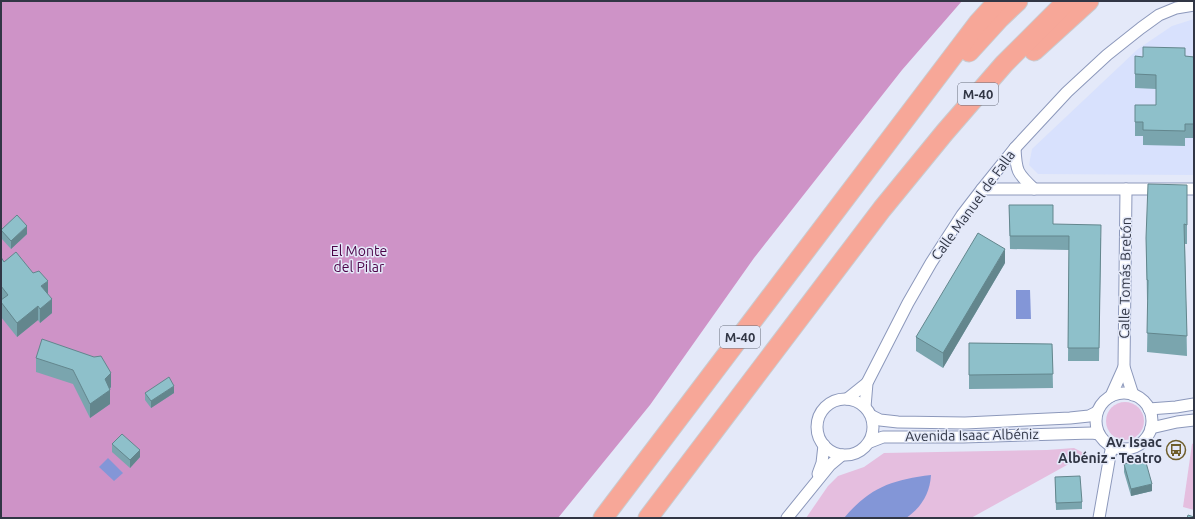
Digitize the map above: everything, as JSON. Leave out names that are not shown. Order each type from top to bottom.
[{"type":"highway","points":[[877,156],[978,23],[998,1]]},
{"type":"highway","name":"M-40","points":[[603,518],[877,156],[1000,18],[1018,1]]},
{"type":"highway","name":"M-40","points":[[648,518],[895,193],[1004,64],[1067,1]]},
{"type":"highway","points":[[895,193],[938,156],[1032,53],[1089,1]]},
{"type":"highway","points":[[1032,53],[1098,1]]},
{"type":"street","name":"Calle Manuel de Falla","points":[[847,399],[867,383],[931,262],[962,215],[1015,148],[1068,92],[1106,55],[1159,15],[1176,8],[1194,5]]},
{"type":"street","points":[[1015,148],[1016,164],[1020,176],[1034,189]]},
{"type":"street","points":[[982,189],[1194,189]]},
{"type":"street","name":"Calle Tomás Bretón","points":[[1126,189],[1124,367],[1133,395]]},
{"type":"street","name":"Calle Tomás Bretón","points":[[1112,396],[1124,367]]},
{"type":"street","name":"Calle Manuel de Falla","points":[[867,383],[868,411]]},
{"type":"street","points":[[1122,393],[1133,395],[1142,400],[1149,409],[1152,418],[1151,428],[1147,436],[1140,444],[1136,446],[1122,449],[1112,446],[1105,441],[1100,434],[1096,424],[1097,412],[1103,403],[1112,396],[1122,393]]},
{"type":"street","points":[[847,399],[857,401],[868,411],[874,424],[873,433],[870,442],[863,450],[853,454],[842,455],[829,450],[824,445],[817,430],[818,422],[820,414],[831,402],[847,399]]},
{"type":"street","points":[[1149,409],[1194,404]]},
{"type":"street","name":"Avenida Isaac Albéniz","points":[[868,411],[880,420],[898,422],[965,423],[1070,418],[1089,416],[1097,412]]},
{"type":"street","points":[[1151,428],[1194,420]]},
{"type":"street","name":"Avenida Isaac Albéniz","points":[[870,442],[883,437],[1100,434]]},
{"type":"street","points":[[815,482],[822,463],[824,445]]},
{"type":"street","points":[[1099,518],[1112,446]]},
{"type":"street","points":[[787,518],[815,482],[830,465],[842,455]]},
{"type":"shaded area","points":[[1194,19],[1194,175],[1038,174],[1029,165],[1032,149],[1138,49],[1172,26]]},
{"type":"shaded area","points":[[1121,402],[1129,402],[1136,405],[1141,410],[1144,421],[1141,432],[1136,437],[1129,440],[1121,440],[1114,437],[1109,432],[1106,425],[1106,417],[1109,410],[1114,405]]},
{"type":"shaded area","points":[[1194,443],[1194,510],[1183,507],[1192,444]]},
{"type":"shaded area","points":[[1074,448],[1085,455],[971,518],[806,518],[828,486],[838,476],[864,467],[884,453],[1047,450]]},
{"type":"green space","name":"El Monte del Pilar","points":[[1,1],[962,1],[902,70],[754,258],[650,405],[558,518],[1,518]]},
{"type":"water","points":[[1016,290],[1030,290],[1031,319],[1016,319]]},
{"type":"water","points":[[108,458],[123,473],[114,481],[99,467]]},
{"type":"water","points":[[931,475],[929,488],[924,500],[916,510],[906,518],[844,518],[863,499],[883,487],[905,479]]},
{"type":"building","points":[[1143,47],[1185,48],[1185,56],[1194,57],[1194,124],[1185,124],[1185,131],[1143,130],[1143,122],[1135,122],[1135,105],[1156,105],[1156,75],[1135,74],[1135,56],[1143,57]]},
{"type":"building","points":[[1148,184],[1187,185],[1187,225],[1184,224],[1187,336],[1147,333],[1148,280],[1146,238]]},
{"type":"building","points":[[1009,205],[1053,205],[1053,224],[1101,225],[1099,348],[1068,348],[1069,236],[1010,236]]},
{"type":"building","points":[[17,215],[27,226],[11,241],[1,230]]},
{"type":"building","points":[[978,233],[1005,249],[943,353],[916,337]]},
{"type":"building","points":[[16,252],[33,273],[39,271],[48,281],[41,286],[52,299],[40,309],[38,306],[17,323],[1,302],[1,300],[8,295],[1,286],[1,257],[4,262]]},
{"type":"building","points":[[42,339],[94,357],[101,356],[111,373],[105,379],[110,390],[90,404],[73,370],[36,358]]},
{"type":"building","points":[[969,343],[1052,344],[1053,374],[969,375]]},
{"type":"building","points":[[169,377],[174,386],[151,401],[145,393]]},
{"type":"building","points":[[122,434],[140,450],[130,460],[112,444]]},
{"type":"building","points":[[1145,459],[1152,484],[1131,489],[1124,464]]},
{"type":"building","points":[[1080,476],[1082,502],[1056,503],[1055,477]]},
{"type":"building","points":[[1188,515],[1194,517],[1194,518],[1187,518]]},
{"type":"place","name":"Av. Isaac Albéniz - Teatro","points":[[1176,450]]}]
